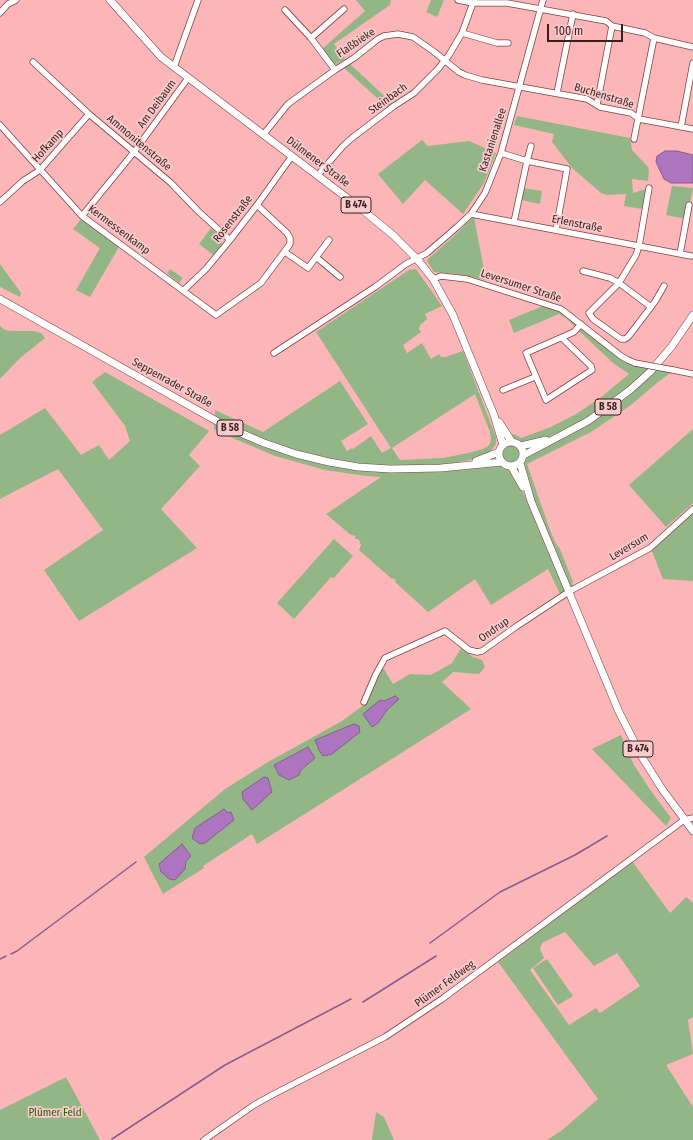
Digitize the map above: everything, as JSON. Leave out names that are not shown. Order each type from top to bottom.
[{"type":"main road","name":"Dülmener Straße","points":[[110,0],[161,57],[175,65],[188,78],[382,225],[417,259],[433,279],[453,315],[494,415],[503,445]]},
{"type":"main road","name":"Seppenrader Straße","points":[[0,299],[229,428],[264,443],[296,454],[358,467],[418,469],[502,462]]},
{"type":"main road","name":"B 58","points":[[524,455],[598,415],[630,390],[650,372],[672,346],[693,315]]},
{"type":"main road","name":"Dülmener Straße","points":[[494,415],[512,442]]},
{"type":"main road","name":"B 58","points":[[521,446],[561,436]]},
{"type":"main road","points":[[512,442],[521,446],[524,455],[520,463],[507,466],[502,462],[499,452],[503,445],[512,442]]},
{"type":"main road","name":"Seppenrader Straße","points":[[462,466],[499,452]]},
{"type":"main road","name":"B 474","points":[[520,463],[531,501]]},
{"type":"main road","name":"B 474","points":[[511,466],[531,501],[570,591],[602,672],[626,725],[642,757],[654,776],[693,831]]},
{"type":"street","points":[[0,13],[8,4],[16,0]]},
{"type":"street","points":[[175,65],[198,0]]},
{"type":"street","points":[[458,0],[507,3],[573,14],[606,21],[612,26],[645,33],[654,38],[693,46]]},
{"type":"street","name":"Kastanienallee","points":[[274,353],[375,287],[406,264],[427,253],[471,214],[485,193],[501,153],[543,0]]},
{"type":"street","name":"Steinbach","points":[[318,175],[343,146],[394,106],[414,93],[432,76],[462,33],[473,2]]},
{"type":"street","points":[[311,38],[344,9]]},
{"type":"street","points":[[286,10],[311,38],[334,70]]},
{"type":"street","points":[[557,93],[573,14]]},
{"type":"street","points":[[597,105],[612,26]]},
{"type":"street","points":[[462,33],[497,44],[508,43]]},
{"type":"street","name":"Flaßbieke","points":[[263,135],[288,104],[334,70],[354,58],[378,39],[392,34],[403,34],[413,37],[465,75],[520,87]]},
{"type":"street","points":[[634,139],[654,38]]},
{"type":"street","name":"Ammonitenstraße","points":[[33,62],[89,114],[171,183],[198,211],[230,240]]},
{"type":"street","points":[[681,127],[693,63]]},
{"type":"street","name":"Am Deibaum","points":[[82,216],[134,152],[188,78]]},
{"type":"street","name":"Buchenstraße","points":[[520,87],[586,99],[597,105],[631,113],[639,119],[693,129]]},
{"type":"street","name":"Hofkamp","points":[[0,202],[23,181],[40,170],[89,114]]},
{"type":"street","name":"Kermessenkamp","points":[[0,125],[82,216],[216,315],[261,283],[285,252]]},
{"type":"street","points":[[514,222],[531,146]]},
{"type":"street","points":[[501,153],[527,161],[567,169],[556,230]]},
{"type":"street","name":"Rosenstraße","points":[[184,290],[206,269],[230,240],[257,206],[292,156]]},
{"type":"street","points":[[649,188],[639,246],[631,264],[619,283],[589,313],[592,319],[621,339],[625,339],[651,307],[664,286]]},
{"type":"street","points":[[680,254],[689,205]]},
{"type":"street","points":[[257,206],[289,235],[290,244],[285,252],[308,268],[328,240]]},
{"type":"street","name":"Erlenstraße","points":[[471,214],[691,256]]},
{"type":"street","points":[[316,257],[340,277]]},
{"type":"street","points":[[583,271],[610,278],[651,307]]},
{"type":"street","name":"Leversumer Straße","points":[[433,279],[441,276],[459,278],[561,309],[628,360],[635,363],[693,374]]},
{"type":"street","points":[[562,338],[591,366],[592,370],[546,400],[526,353],[574,332],[580,324]]},
{"type":"street","points":[[503,390],[535,377]]},
{"type":"street","name":"Leversum","points":[[570,591],[650,548],[693,509]]},
{"type":"street","name":"Ondrup","points":[[364,702],[376,674],[385,658],[445,631],[469,650],[477,652],[482,651],[570,591]]},
{"type":"street","points":[[684,820],[693,818]]},
{"type":"street","name":"Plümer Feldweg","points":[[204,1140],[272,1095],[385,1037],[435,1004],[684,820]]},
{"type":"green space","points":[[356,0],[391,0],[390,5],[334,44],[345,59],[334,65],[322,49],[365,11]]},
{"type":"green space","points":[[431,0],[444,0],[437,17],[426,12]]},
{"type":"green space","points":[[350,64],[393,104],[387,107],[344,68]]},
{"type":"green space","points":[[517,116],[630,138],[632,150],[649,170],[648,181],[632,179],[633,193],[646,189],[642,209],[624,206],[626,194],[607,195],[601,193],[572,168],[552,142],[554,134],[514,125]]},
{"type":"green space","points":[[422,140],[428,146],[469,141],[496,153],[484,183],[463,214],[425,180],[403,204],[378,174]]},
{"type":"green space","points":[[672,186],[693,188],[690,203],[686,203],[685,205],[687,208],[685,219],[666,215]]},
{"type":"green space","points":[[523,188],[542,191],[540,204],[521,200]]},
{"type":"green space","points":[[474,217],[486,280],[459,274],[434,272],[427,261],[428,259]]},
{"type":"green space","points":[[81,219],[120,245],[90,297],[76,290],[100,248],[73,229]]},
{"type":"green space","points":[[211,228],[221,237],[222,244],[213,255],[199,244]]},
{"type":"green space","points":[[0,264],[21,293],[20,297],[0,287]]},
{"type":"green space","points":[[170,269],[183,278],[179,283],[167,273]]},
{"type":"green space","points":[[416,269],[442,306],[425,314],[427,319],[420,325],[419,329],[421,332],[403,345],[407,353],[422,343],[431,359],[439,354],[441,357],[445,357],[463,351],[496,437],[496,444],[489,453],[479,458],[443,465],[409,467],[356,464],[299,452],[266,440],[215,417],[215,410],[263,432],[340,381],[368,424],[341,441],[347,451],[352,448],[353,449],[371,436],[382,453],[391,448],[316,332],[409,270]],"holes":[[[475,394],[490,432],[491,439],[490,444],[487,447],[468,453],[443,458],[400,460],[392,448]]]},
{"type":"green space","points":[[543,306],[547,308],[550,306],[566,314],[577,325],[575,327],[559,314],[514,333],[509,320]]},
{"type":"green space","points":[[0,326],[5,330],[33,331],[41,333],[45,338],[20,358],[0,379]]},
{"type":"green space","points":[[582,329],[622,361],[628,364],[649,368],[616,397],[583,421],[543,439],[524,443],[513,438],[510,436],[514,434],[521,438],[551,427],[576,414],[600,398],[629,374],[613,363],[579,331]]},
{"type":"green space","points":[[657,369],[672,372],[631,405],[591,432],[527,464],[550,530],[560,549],[573,582],[573,587],[571,587],[569,586],[535,505],[523,464],[527,456],[587,425],[614,407],[631,394]]},
{"type":"green space","points":[[105,372],[209,431],[189,455],[200,466],[161,509],[197,548],[79,621],[44,570],[103,530],[58,469],[0,499],[0,435],[45,408],[81,455],[99,445],[109,460],[130,441],[125,426],[92,382]]},
{"type":"green space","points":[[214,423],[271,449],[394,472],[432,471],[499,464],[511,471],[515,476],[535,516],[565,589],[564,592],[561,596],[548,569],[491,605],[475,579],[428,612],[395,582],[396,580],[393,578],[392,579],[359,550],[361,545],[359,540],[354,538],[356,536],[351,535],[326,514],[381,477],[325,470],[275,456],[214,429]]},
{"type":"green space","points":[[693,429],[693,503],[666,527],[629,485]]},
{"type":"green space","points":[[511,445],[517,448],[520,454],[517,460],[511,463],[505,460],[502,454],[505,448]]},
{"type":"green space","points":[[692,512],[693,581],[663,579],[651,549]]},
{"type":"green space","points":[[334,539],[353,556],[334,578],[331,577],[294,619],[277,603]]},
{"type":"green space","points":[[461,648],[473,657],[482,660],[485,667],[479,674],[453,672],[442,682],[471,709],[257,844],[252,834],[203,866],[204,868],[163,894],[144,857],[225,789],[268,762],[342,721],[365,704],[382,666],[393,684],[410,674],[431,675],[452,663]]},
{"type":"green space","points":[[621,735],[634,765],[671,818],[666,826],[592,749]]},
{"type":"green space","points":[[632,861],[670,913],[686,897],[693,903],[693,1017],[688,1020],[693,1054],[666,1065],[693,1107],[693,1140],[547,1140],[561,1131],[598,1099],[498,962]],"holes":[[[565,932],[594,966],[617,953],[640,986],[600,1013],[596,1008],[569,1025],[530,970],[544,958],[540,949],[542,943]]]},
{"type":"green space","points":[[547,959],[573,996],[558,1005],[533,968]]},
{"type":"green space","name":"Plümer Feld","points":[[66,1077],[100,1140],[0,1140],[0,1110]]},
{"type":"green space","points":[[376,1112],[384,1117],[394,1140],[372,1140]]},
{"type":"shaded area","points":[[665,151],[677,151],[693,155],[693,183],[671,183],[664,179],[656,162],[657,156]]},
{"type":"shaded area","points":[[395,696],[399,699],[387,710],[378,723],[372,727],[363,714],[380,700],[384,701]]},
{"type":"shaded area","points":[[354,724],[359,726],[360,732],[332,754],[323,756],[315,740]]},
{"type":"shaded area","points":[[308,747],[315,758],[301,770],[299,775],[289,780],[279,775],[274,765]]},
{"type":"shaded area","points":[[264,777],[268,778],[272,792],[252,810],[243,799],[242,792]]},
{"type":"shaded area","points":[[224,809],[228,813],[231,812],[234,820],[205,843],[200,844],[192,838],[195,828]]},
{"type":"shaded area","points":[[182,844],[191,856],[186,861],[185,869],[175,880],[169,879],[161,872],[159,864]]},
{"type":"waterway","points":[[430,943],[500,892],[575,855],[607,836]]},
{"type":"waterway","points":[[11,954],[136,862]]},
{"type":"waterway","points":[[0,959],[6,956]]},
{"type":"waterway","points":[[363,1002],[436,956]]},
{"type":"waterway","points":[[112,1139],[225,1065],[351,999]]}]
